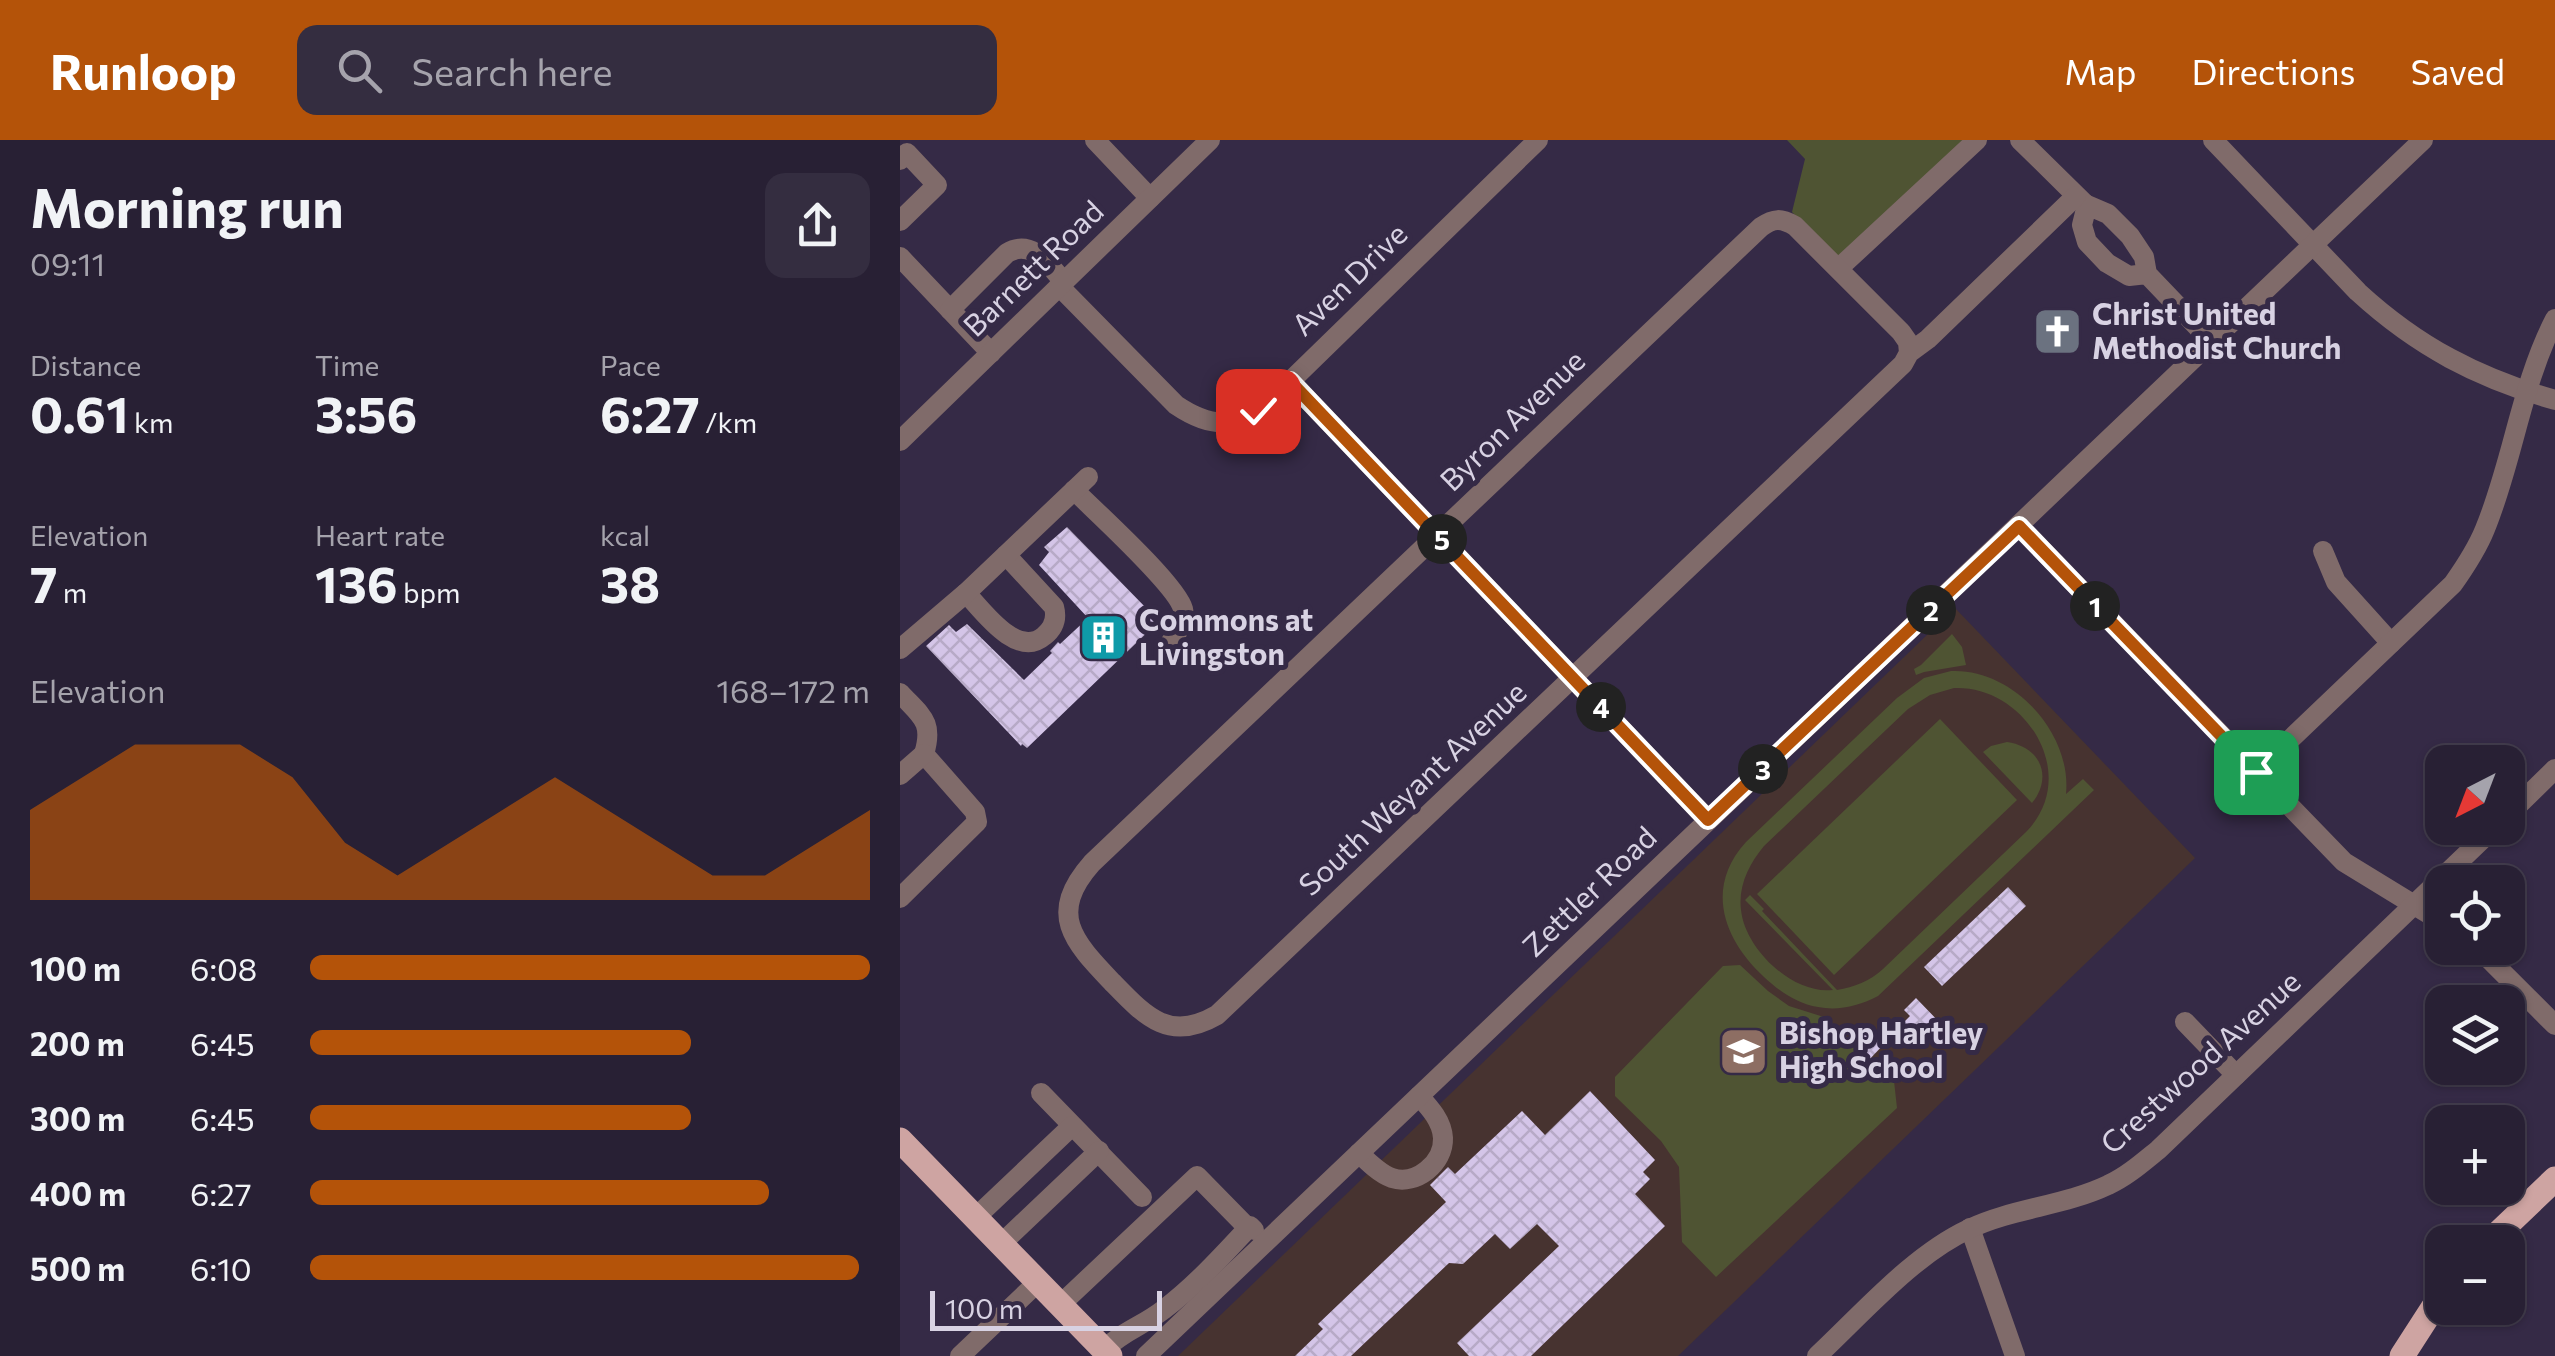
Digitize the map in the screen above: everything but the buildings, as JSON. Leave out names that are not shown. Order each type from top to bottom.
[{"type":"main road","points":[[900,1140],[1107,1353]]},
{"type":"main road","points":[[2507,1225],[2555,1179]]},
{"type":"main road","points":[[2402,1356],[2425,1320]]},
{"type":"street","points":[[1096,140],[1150,198]]},
{"type":"street","name":"Barnett Road","points":[[900,442],[1210,140]]},
{"type":"street","name":"Aven Drive","points":[[950,310],[1007,254],[1026,248],[1039,256],[1176,405],[1207,422],[1243,419],[1258,411],[1290,381],[1538,140]]},
{"type":"street","points":[[1909,354],[1902,332],[1838,268],[1977,140]]},
{"type":"street","points":[[2020,140],[2081,200],[2108,214],[2130,236],[2144,257],[2147,274],[2212,342]]},
{"type":"street","points":[[2213,140],[2384,316],[2413,338],[2476,372],[2555,400]]},
{"type":"street","name":"Zettler Road","points":[[1146,1356],[2423,140]]},
{"type":"street","points":[[900,160],[907,153],[937,184],[900,222]]},
{"type":"street","points":[[2081,200],[2082,225],[2088,242],[2107,264],[2129,276],[2147,274]]},
{"type":"street","name":"South Weyant Avenue","points":[[1113,983],[1142,1012],[1165,1025],[1184,1028],[1217,1014],[1574,679],[1909,354],[2081,200]]},
{"type":"street","name":"Byron Avenue","points":[[1113,983],[1073,935],[1069,903],[1081,876],[1761,227],[1778,219],[1796,226],[1838,268]]},
{"type":"street","points":[[900,257],[991,352]]},
{"type":"street","points":[[2256,772],[2453,584],[2486,529],[2543,345],[2555,320]]},
{"type":"street","points":[[1290,381],[1708,820]]},
{"type":"street","points":[[900,649],[966,593],[1081,483],[1172,588],[1183,610],[1182,625],[1169,645]]},
{"type":"street","points":[[2019,526],[2344,862],[2425,912]]},
{"type":"street","points":[[2323,552],[2336,582],[2391,643]]},
{"type":"street","points":[[966,593],[1014,639],[1026,644],[1035,642],[1050,631],[1056,615],[1054,607],[1006,555]]},
{"type":"street","points":[[900,693],[928,723],[924,754],[900,775]]},
{"type":"street","points":[[900,898],[977,822],[974,812],[924,754]]},
{"type":"street","points":[[2525,798],[2555,769]]},
{"type":"street","name":"Crestwood Avenue","points":[[1818,1356],[1904,1274],[1970,1228],[2111,1184],[2158,1150],[2476,845]]},
{"type":"street","points":[[2495,965],[2555,1025]]},
{"type":"street","points":[[2185,1022],[2236,1075]]},
{"type":"street","points":[[1042,1093],[1142,1197]]},
{"type":"street","points":[[1359,1154],[1392,1178],[1416,1177],[1427,1170],[1439,1156],[1443,1138],[1435,1115],[1419,1096]]},
{"type":"street","points":[[975,1218],[1072,1126]]},
{"type":"street","points":[[1002,1244],[1099,1150]]},
{"type":"street","points":[[1060,1304],[1197,1176],[1266,1242]]},
{"type":"street","points":[[1004,1189],[1031,1216]]},
{"type":"street","points":[[1107,1353],[1117,1337],[1162,1311],[1248,1228]]},
{"type":"street","points":[[1970,1228],[2014,1356]]},
{"type":"street","points":[[960,1356],[1038,1282]]},
{"type":"shaded area","name":"Bishop Hartley High School","points":[[1955,608],[2195,858],[1678,1356],[1178,1356]]},
{"type":"green space","points":[[1787,140],[1964,140],[1836,258],[1792,212],[1805,159]]},
{"type":"green space","points":[[1952,634],[1962,647],[1966,665],[1916,675],[1914,669]]},
{"type":"green space","points":[[1951,671],[1974,673],[1996,680],[2016,693],[2049,727],[2065,771],[2066,794],[2083,779],[2094,790],[1878,996],[1841,1008],[1803,1003],[1770,982],[1738,947],[1724,913],[1725,877],[1746,842],[1897,698],[1924,678]],"holes":[[[1954,688],[1980,691],[2003,701],[2023,717],[2038,738],[2047,761],[2048,785],[2042,809],[2026,832],[1883,969],[1850,987],[1837,990],[1750,895],[1745,900],[1833,990],[1818,990],[1787,977],[1761,954],[1744,925],[1741,892],[1754,860],[1908,709],[1930,695]]]},
{"type":"green space","points":[[1940,719],[2017,800],[1834,975],[1757,894]]},
{"type":"green space","points":[[2007,742],[2028,750],[2040,765],[2042,783],[2032,803],[1983,752]]},
{"type":"green space","points":[[1740,965],[1789,1006],[1827,1018],[1894,1081],[1897,1108],[1716,1277],[1682,1242],[1679,1167],[1661,1141],[1615,1096],[1615,1077],[1723,966]]},
{"type":"place","name":"Christ United Methodist Church","points":[[2057,332]]},
{"type":"place","name":"Commons at Livingston","points":[[1104,638]]},
{"type":"place","name":"Bishop Hartley High School","points":[[1744,1051]]},
{"type":"route","points":[[1258,411],[1290,381],[1708,820],[2019,526],[2256,772]]}]
